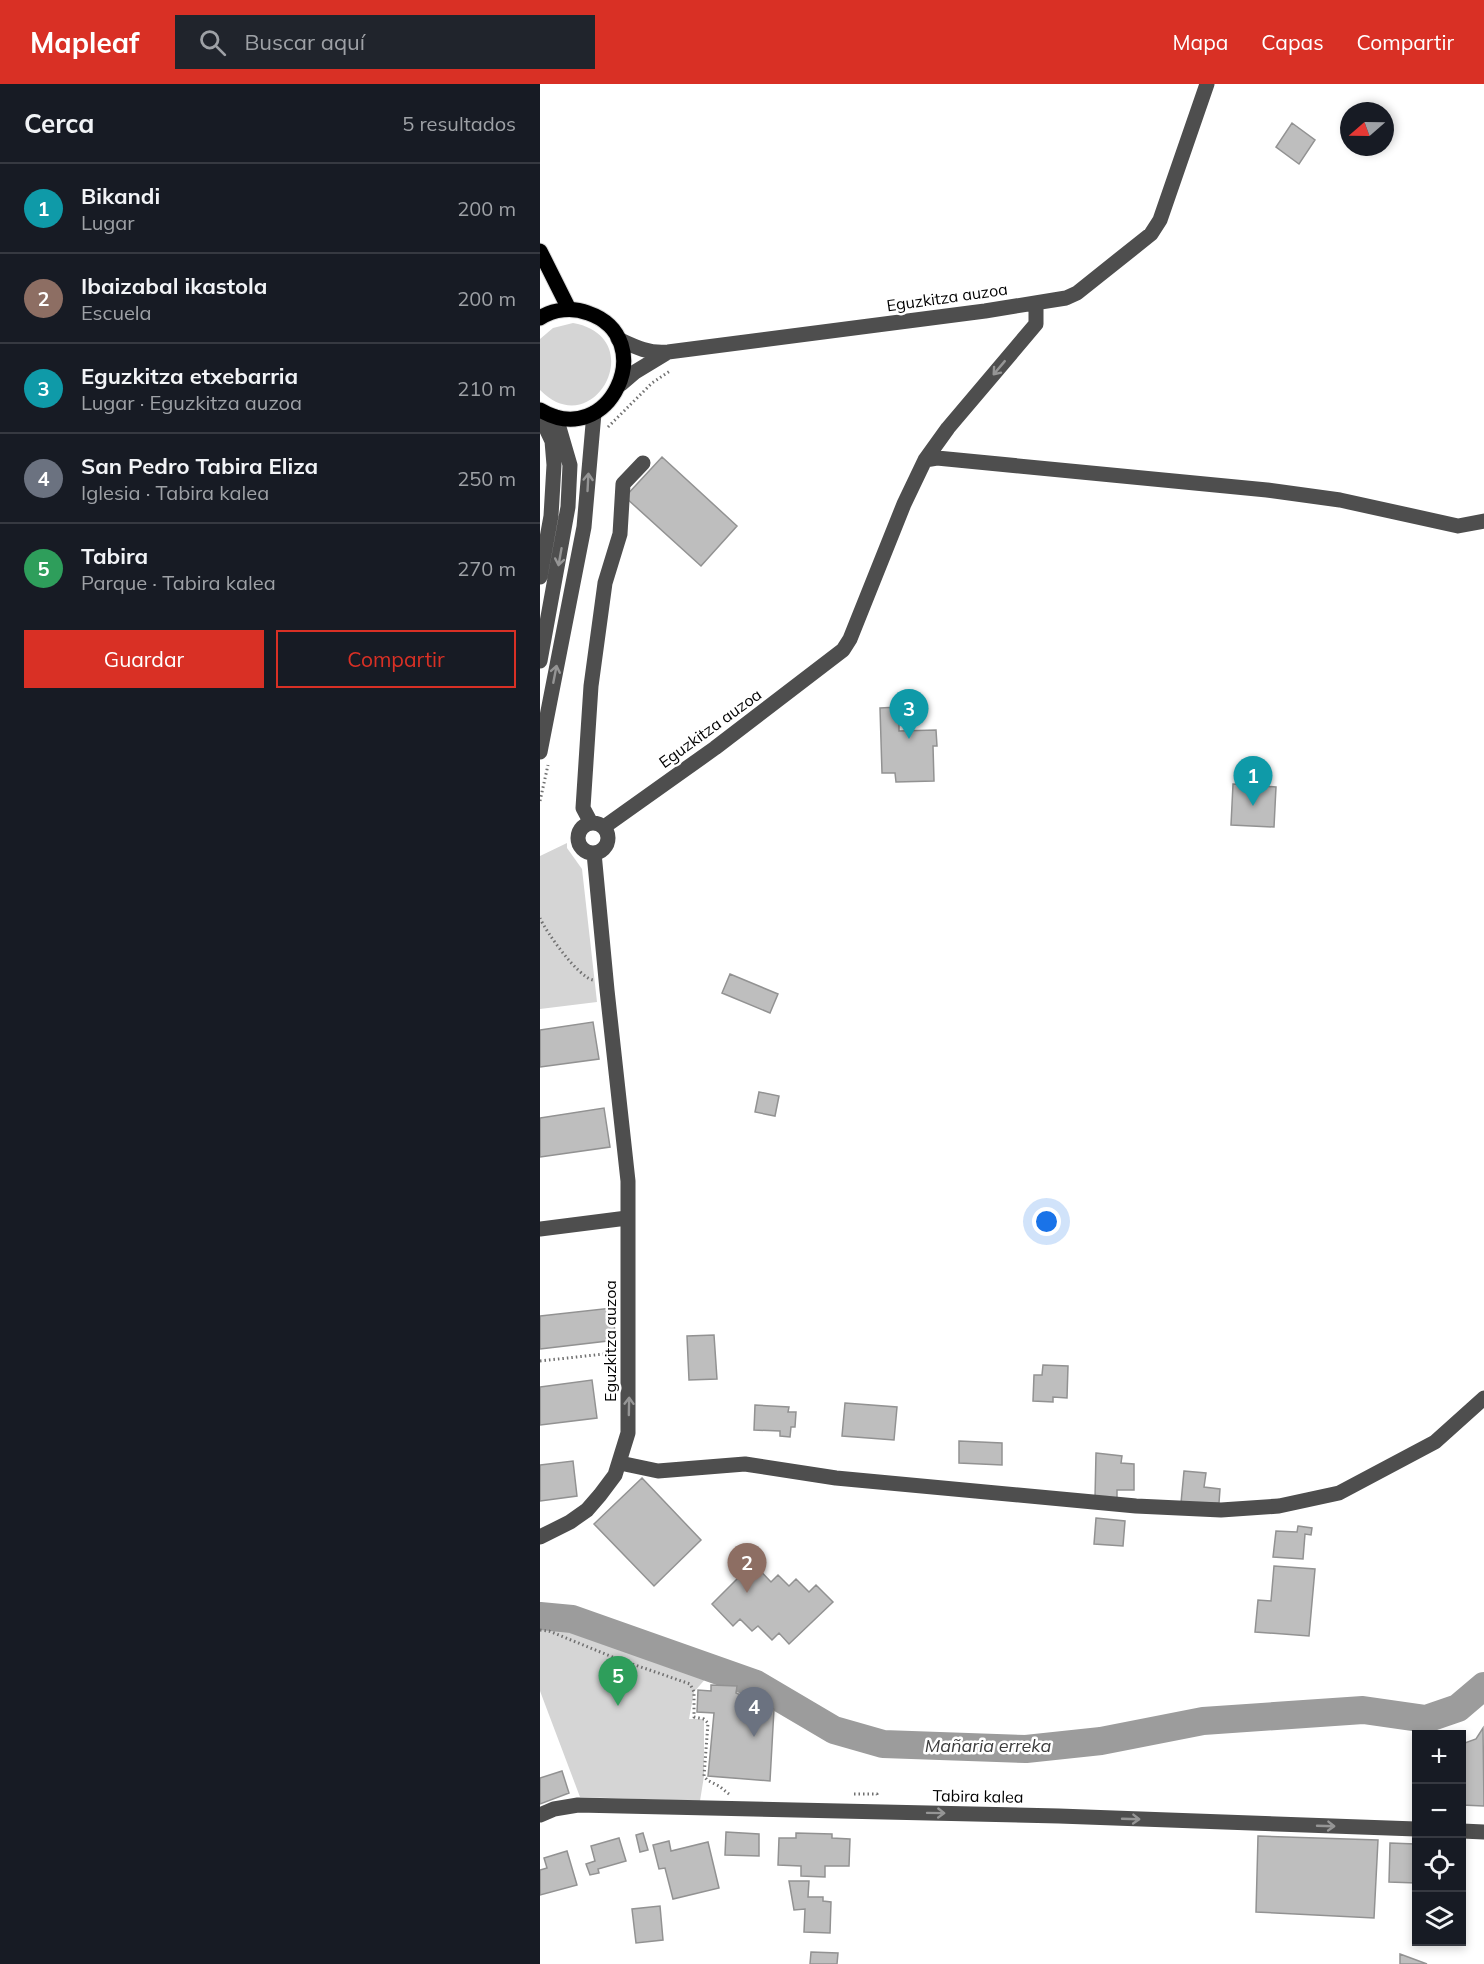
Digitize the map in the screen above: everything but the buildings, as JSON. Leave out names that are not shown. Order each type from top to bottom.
[{"type":"main road","points":[[540,251],[569,309]]},
{"type":"main road","points":[[540,318],[569,309],[587,312],[603,321],[618,339],[623,354],[624,369],[621,384],[614,396],[594,413],[575,418],[556,417],[540,410]]},
{"type":"street","points":[[1036,303],[1066,298],[1077,293],[1151,234],[1160,220],[1207,84]]},
{"type":"street","name":"Eguzkitza auzoa","points":[[540,1538],[587,1510],[615,1475],[628,1433],[628,1181],[594,853],[585,850],[578,837],[582,828],[597,825],[725,741],[843,650],[850,639],[904,504],[926,460],[948,428],[1036,324],[1036,303],[668,352]]},
{"type":"street","points":[[618,339],[656,353],[668,352]]},
{"type":"street","points":[[621,384],[635,372],[668,352]]},
{"type":"street","points":[[544,756],[584,527],[594,413]]},
{"type":"street","points":[[540,416],[552,441],[554,451],[551,516],[540,577]]},
{"type":"street","points":[[540,661],[568,507],[570,465],[556,417]]},
{"type":"street","points":[[926,460],[938,458],[1246,487],[1340,500],[1458,526],[1484,521]]},
{"type":"street","points":[[594,853],[603,849],[608,836],[583,808],[591,687],[605,583],[620,534],[623,484],[643,463]]},
{"type":"street","points":[[540,1229],[627,1218]]},
{"type":"street","points":[[620,1463],[658,1471],[745,1464],[836,1478],[1136,1506],[1221,1510],[1279,1506],[1339,1493],[1435,1442],[1484,1398]]},
{"type":"street","name":"Tabira kalea","points":[[540,1815],[554,1809],[578,1805],[1059,1816],[1412,1829]]},
{"type":"street","points":[[1466,1831],[1484,1832]]},
{"type":"path","points":[[602,433],[652,383],[674,368]]},
{"type":"path","points":[[540,801],[544,756]]},
{"type":"path","points":[[540,918],[544,928],[587,979],[598,982],[599,992],[607,990]]},
{"type":"path","points":[[540,1361],[619,1352]]},
{"type":"path","points":[[540,1630],[549,1631],[615,1658],[690,1684],[694,1692],[694,1717],[708,1723],[704,1776],[706,1780],[719,1786],[734,1798]]},
{"type":"path","points":[[853,1794],[877,1794],[878,1812]]},
{"type":"shaded area","points":[[573,323],[596,332],[608,347],[611,365],[606,382],[595,397],[579,405],[560,403],[540,390],[540,339],[553,328]]},
{"type":"shaded area","points":[[567,843],[567,848],[582,869],[597,1002],[540,1009],[540,856]]},
{"type":"shaded area","points":[[540,1619],[568,1619],[587,1629],[623,1640],[659,1658],[707,1677],[694,1692],[689,1719],[704,1719],[704,1776],[700,1801],[580,1797],[540,1691]]},
{"type":"waterway","name":"Mañaria erreka","points":[[540,1616],[572,1619],[756,1684],[834,1730],[883,1744],[1026,1749],[1101,1741],[1203,1721],[1363,1710],[1426,1719],[1458,1708],[1484,1686]]},
{"type":"place","name":"Eguzkitza etxebarria","points":[[909,739]]},
{"type":"place","name":"Bikandi","points":[[1253,806]]},
{"type":"place","name":"Ibaizabal ikastola","points":[[747,1593]]},
{"type":"place","name":"Tabira","points":[[618,1706]]},
{"type":"place","name":"San Pedro Tabira Eliza","points":[[754,1737]]}]
